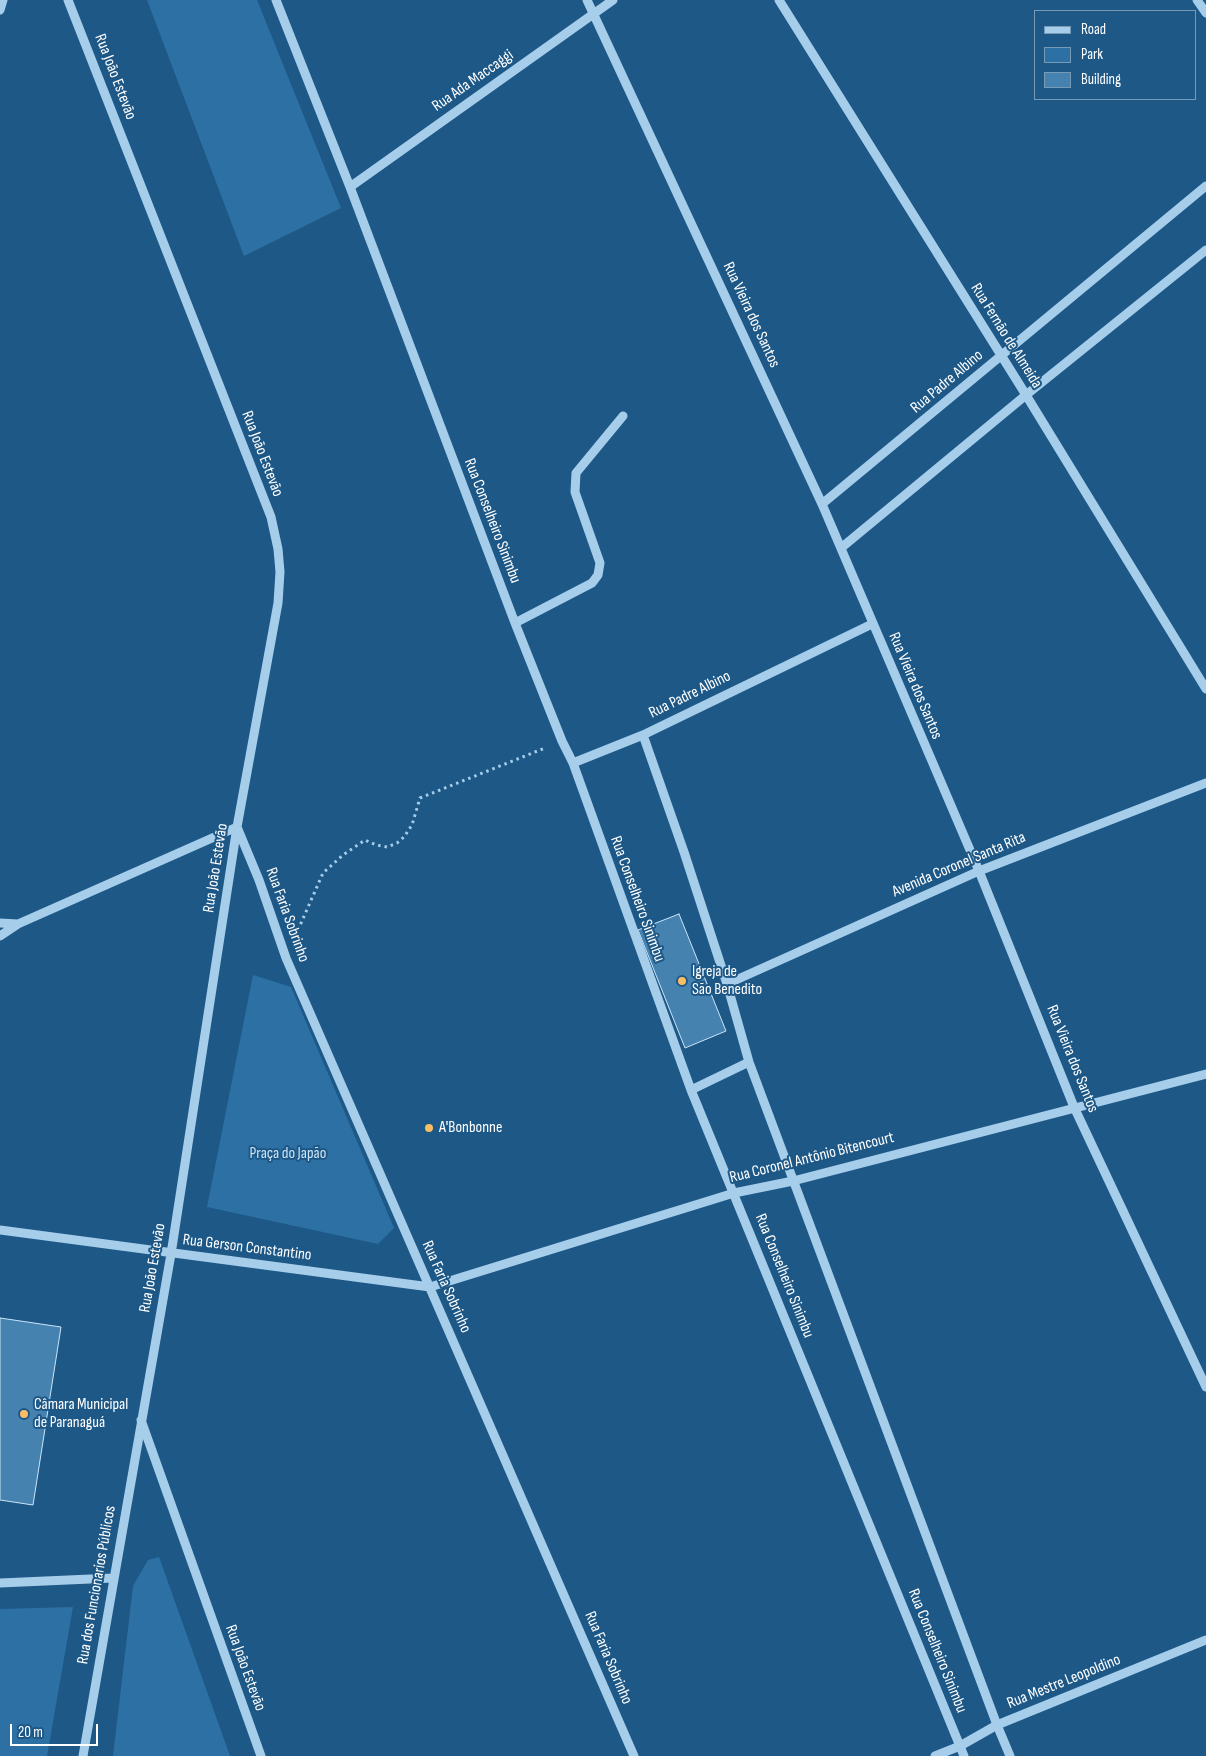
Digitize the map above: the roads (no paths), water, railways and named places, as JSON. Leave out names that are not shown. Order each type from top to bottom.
[{"type":"street","points":[[0,10],[3,0]]},
{"type":"street","name":"Rua João Estevão","points":[[68,0],[270,517],[278,548],[280,572],[278,603],[237,827],[171,1254],[141,1420],[261,1756]]},
{"type":"street","name":"Rua Conselheiro Sinimbu","points":[[276,0],[350,187],[515,623],[562,741],[573,763],[691,1090],[964,1756]]},
{"type":"street","name":"Rua Vieira dos Santos","points":[[587,0],[822,504],[979,871],[1074,1107],[1206,1387]]},
{"type":"street","name":"Rua Ada Maccaggi","points":[[350,187],[613,0]]},
{"type":"street","name":"Rua Fernão de Almeida","points":[[779,0],[1026,395],[1206,689]]},
{"type":"street","points":[[1197,0],[1206,13]]},
{"type":"street","name":"Rua Padre Albino","points":[[822,504],[1206,186]]},
{"type":"street","points":[[841,548],[1026,395],[1206,250]]},
{"type":"street","points":[[515,623],[592,583],[598,575],[600,564],[575,492],[576,473],[623,416]]},
{"type":"street","name":"Rua Padre Albino","points":[[573,763],[643,735],[872,624]]},
{"type":"street","name":"Rua Conselheiro Sinimbu","points":[[643,735],[727,984],[749,1062],[1010,1756]]},
{"type":"street","name":"Avenida Coronel Santa Rita","points":[[727,984],[979,871],[1206,783]]},
{"type":"street","points":[[0,936],[18,924],[237,827]]},
{"type":"street","name":"Rua Faria Sobrinho","points":[[237,827],[260,880],[286,958],[634,1756]]},
{"type":"street","points":[[0,923],[18,924]]},
{"type":"street","points":[[691,1090],[749,1062]]},
{"type":"street","name":"Rua Coronel Antônio Bitencourt","points":[[430,1287],[734,1192],[793,1181],[1206,1074]]},
{"type":"street","name":"Rua Gerson Constantino","points":[[0,1230],[430,1287]]},
{"type":"street","name":"Rua dos Funcionarios Públicos","points":[[83,1756],[141,1420]]},
{"type":"street","points":[[0,1583],[113,1578]]},
{"type":"street","name":"Rua Mestre Leopoldino","points":[[935,1756],[960,1746],[997,1725],[1206,1640]]},
{"type":"place","name":"Igreja de São Benedito","points":[[682,981]]},
{"type":"place","name":"A'Bonbonne","points":[[429,1128]]},
{"type":"place","name":"Câmara Municipal de Paranaguá","points":[[24,1414]]},
{"type":"park label","name":"Praça do Japão","points":[[288,1154]]}]
